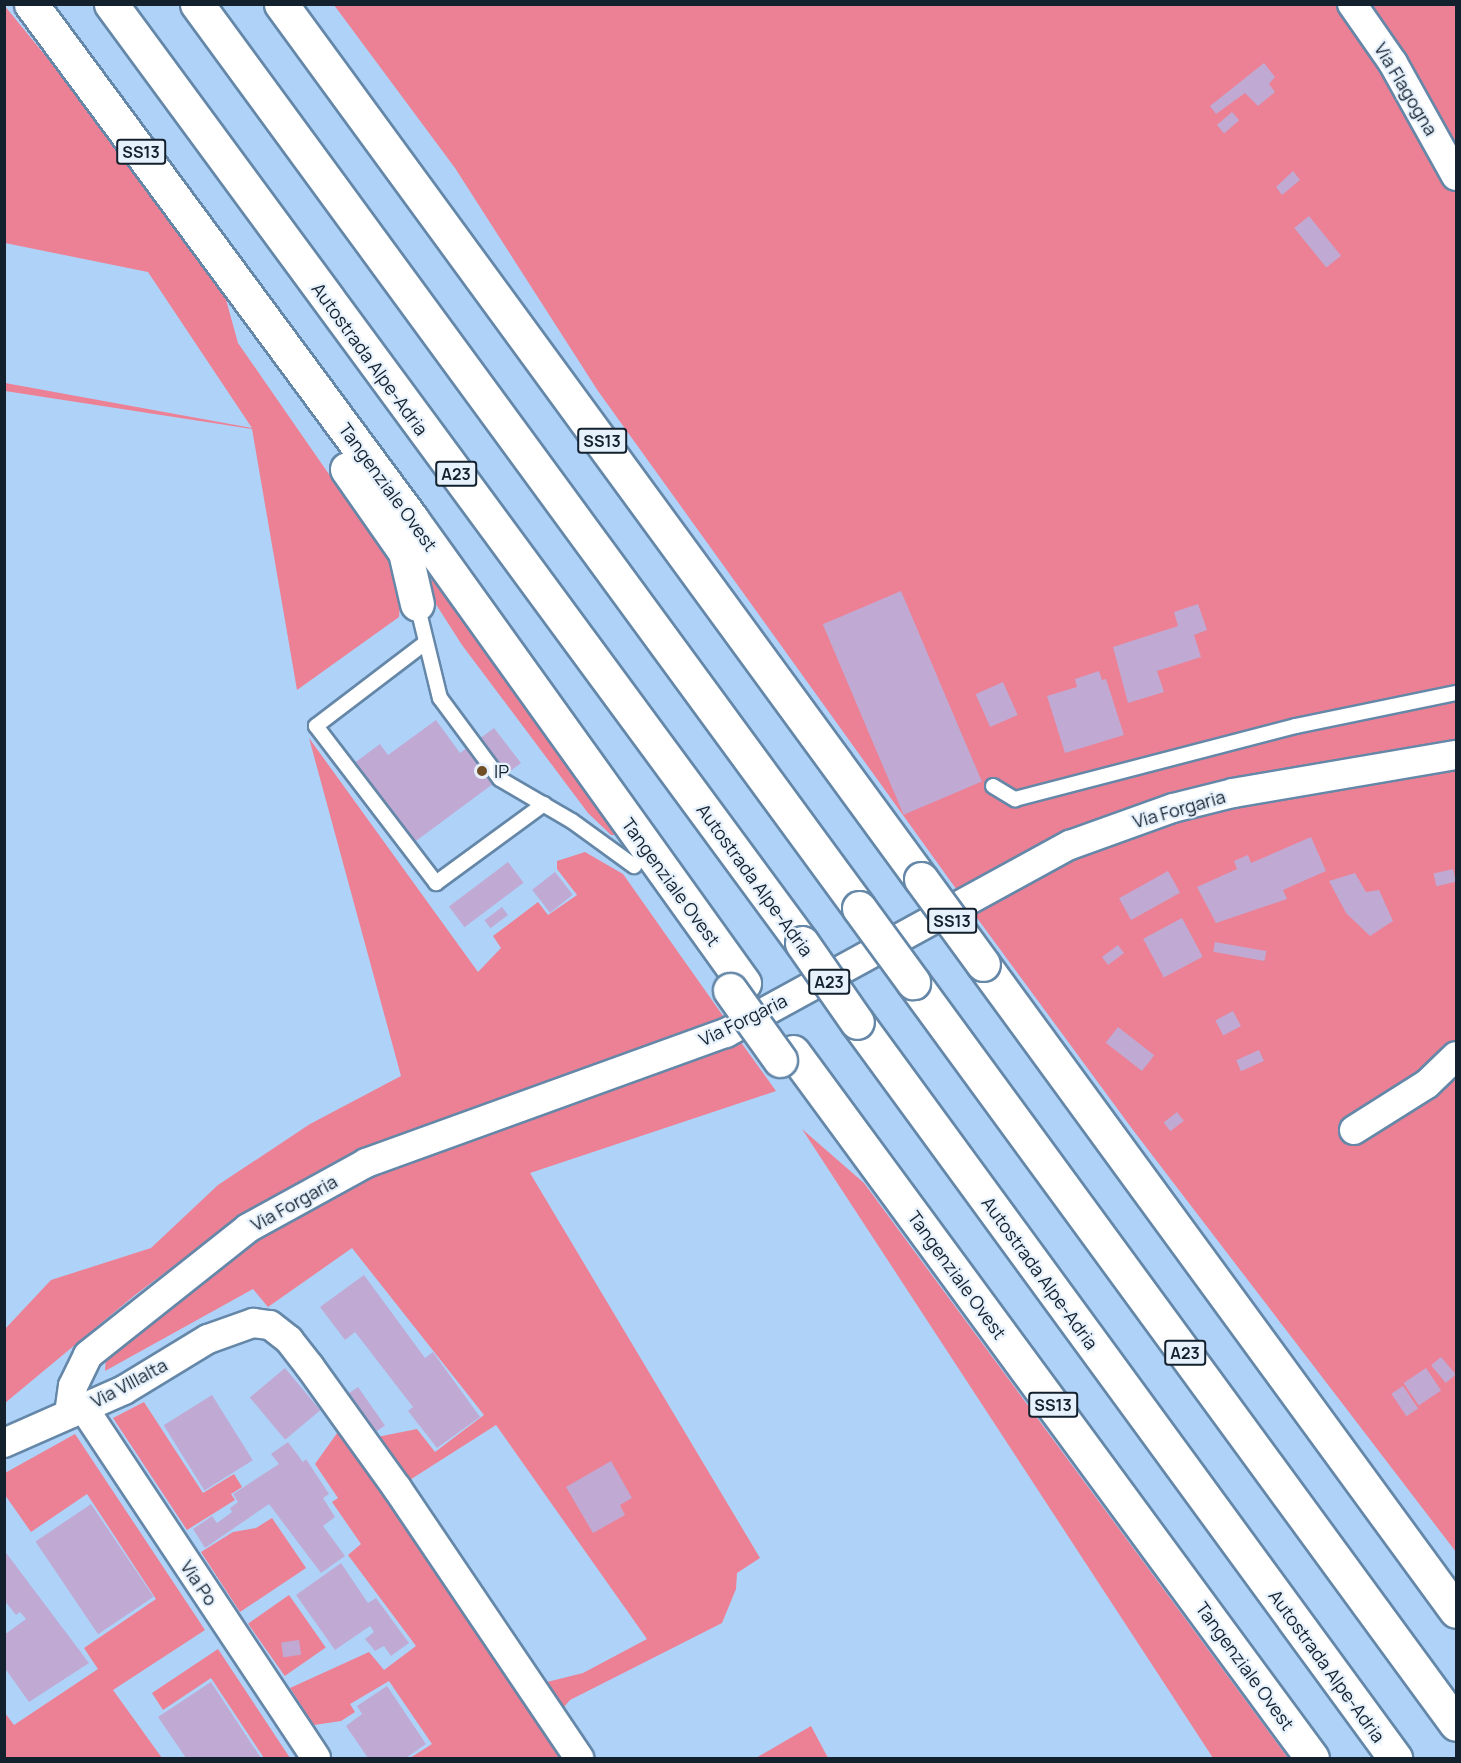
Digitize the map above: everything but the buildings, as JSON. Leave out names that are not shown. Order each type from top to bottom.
[{"type":"highway","name":"Tangenziale Ovest","points":[[31,4],[411,518],[787,1056],[863,1147],[1312,1758]]},
{"type":"highway","name":"Autostrada Alpe-Adria","points":[[111,4],[801,943],[1395,1758]]},
{"type":"highway","name":"A23","points":[[196,4],[1456,1724]]},
{"type":"highway","name":"SS13","points":[[281,4],[1456,1611]]},
{"type":"highway","points":[[290,4],[312,45]]},
{"type":"highway","points":[[249,300],[267,356],[279,376],[405,552],[417,604]]},
{"type":"highway","points":[[634,866],[648,879],[737,986]]},
{"type":"street","name":"Via Flagogna","points":[[1352,4],[1393,63],[1456,176]]},
{"type":"street","name":"Via Forgaria","points":[[76,1410],[73,1386],[88,1355],[248,1228],[366,1163],[726,1033],[1010,875],[1090,837],[1173,808],[1233,793],[1456,755]]},
{"type":"street","points":[[1354,1130],[1427,1083],[1456,1056]]},
{"type":"street","name":"Via VIllalta","points":[[4,1443],[124,1390],[208,1339],[253,1323],[270,1325],[280,1332],[310,1367],[541,1698],[579,1758]]},
{"type":"street","name":"Via Po","points":[[76,1410],[316,1758]]},
{"type":"lane","points":[[417,604],[440,698],[500,779],[544,804],[634,866]]},
{"type":"lane","points":[[425,643],[316,726],[436,883],[544,804]]},
{"type":"lane","points":[[993,786],[1015,799],[1296,726],[1456,693]]},
{"type":"shaded area","points":[[4,5],[101,124],[225,296],[238,343],[387,558],[401,593],[399,617],[297,690],[252,429],[5,391],[5,383],[252,428],[148,272],[5,243]]},
{"type":"shaded area","points":[[334,5],[1456,5],[1456,1552],[1133,1130],[977,918],[598,391],[455,168]]},
{"type":"shaded area","points":[[427,580],[433,580],[440,587],[623,835],[611,835],[588,813],[462,645],[430,595]]},
{"type":"shaded area","points":[[309,738],[478,972],[501,948],[493,936],[538,902],[548,915],[577,895],[557,869],[557,861],[585,852],[623,874],[726,1020],[242,1215],[135,1295],[5,1403],[5,1329],[51,1280],[151,1248],[218,1185],[310,1124],[401,1076]]},
{"type":"shaded area","points":[[740,1041],[776,1091],[530,1173],[760,1558],[737,1573],[736,1589],[722,1623],[570,1700],[558,1714],[543,1683],[583,1673],[647,1639],[496,1425],[405,1483],[372,1438],[417,1429],[435,1452],[484,1415],[352,1248],[268,1307],[253,1289],[105,1371],[106,1357],[254,1241],[369,1176]]},
{"type":"shaded area","points":[[802,1129],[864,1183],[1288,1758],[1213,1758]]},
{"type":"shaded area","points":[[144,1402],[203,1493],[234,1474],[242,1487],[231,1494],[235,1500],[187,1530],[113,1418]]},
{"type":"shaded area","points":[[340,1429],[564,1758],[410,1758],[432,1744],[389,1681],[350,1704],[355,1712],[341,1721],[314,1725],[290,1688],[369,1652],[384,1670],[416,1646],[348,1555],[361,1544],[332,1502],[338,1498],[315,1464]]},
{"type":"shaded area","points":[[75,1434],[205,1630],[113,1690],[162,1758],[5,1758],[5,1713],[14,1725],[98,1669],[84,1648],[156,1599],[87,1494],[31,1532],[5,1495],[5,1473]]},
{"type":"shaded area","points":[[272,1518],[306,1568],[240,1612],[201,1552],[233,1532],[256,1528]]},
{"type":"shaded area","points":[[289,1595],[326,1647],[285,1676],[248,1624]]},
{"type":"shaded area","points":[[218,1649],[290,1758],[264,1758],[211,1678],[163,1710],[152,1693]]},
{"type":"shaded area","points":[[811,1726],[828,1758],[756,1758]]},
{"type":"place","name":"IP","points":[[482,771]]}]
